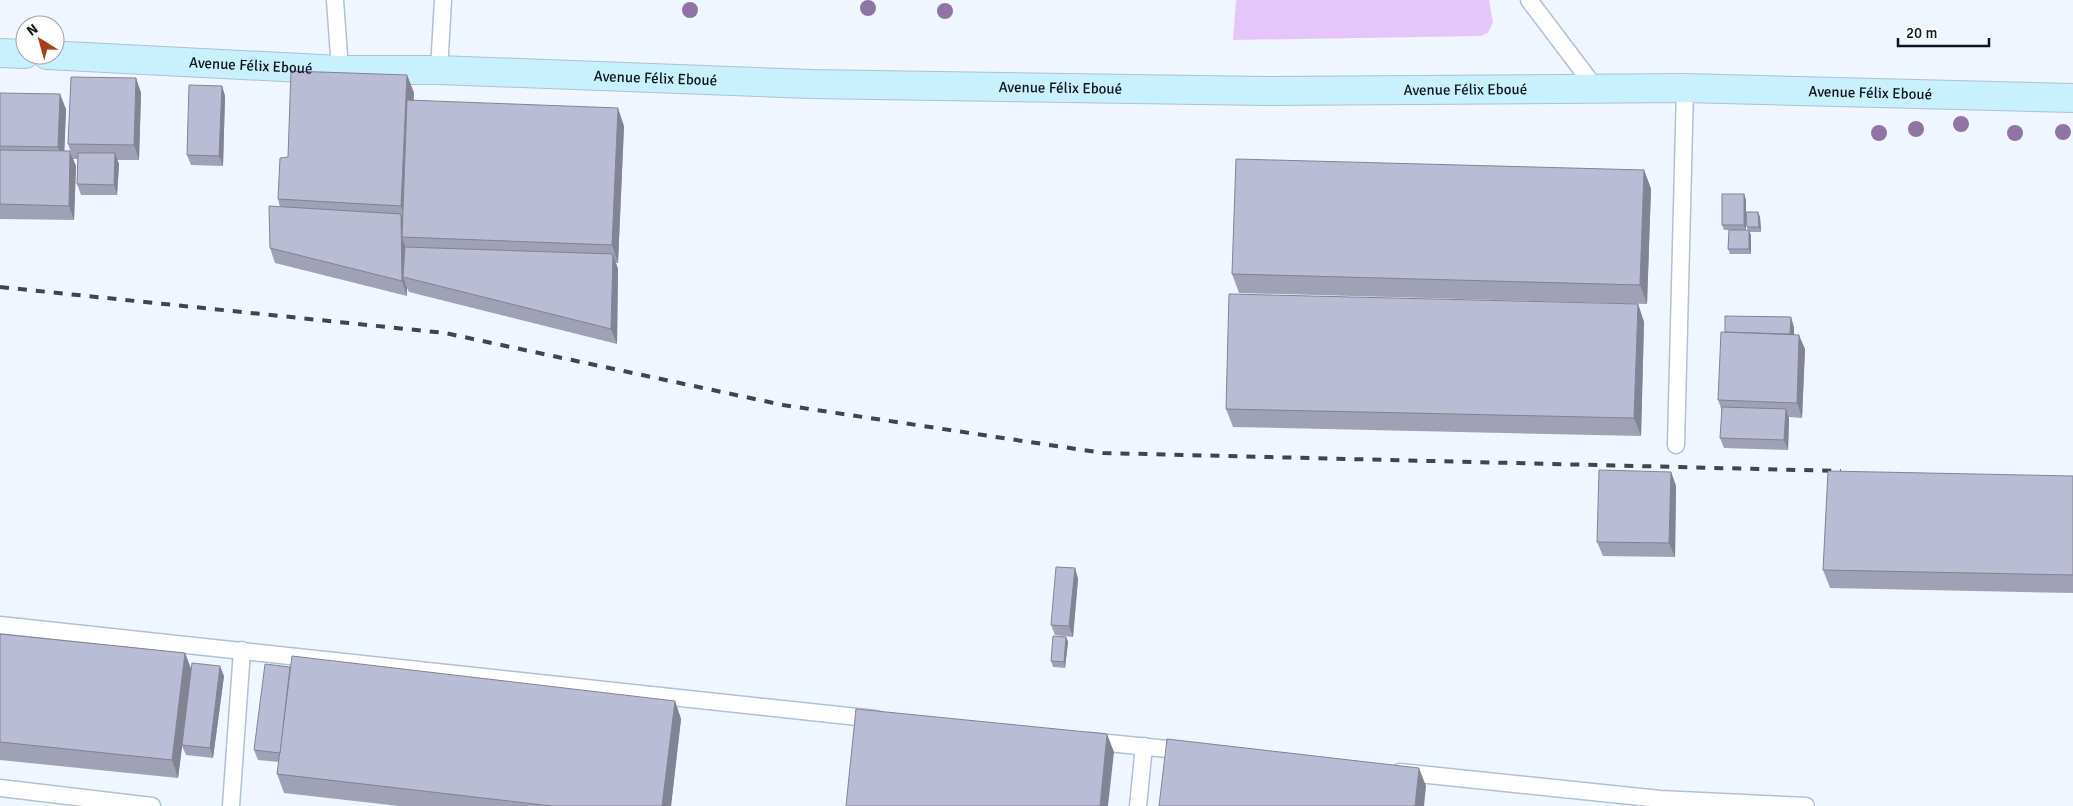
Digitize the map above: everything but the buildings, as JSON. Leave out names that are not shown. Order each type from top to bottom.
[{"type":"street","points":[[0,52],[15,53]]},
{"type":"street","name":"Avenue Félix Eboué","points":[[65,56],[340,70],[439,70],[831,84],[1266,91],[1685,88],[2073,98]]},
{"type":"lane","points":[[336,0],[340,70]]},
{"type":"lane","points":[[439,70],[443,0]]},
{"type":"lane","points":[[1529,0],[1597,90]]},
{"type":"lane","points":[[1676,445],[1685,88]]},
{"type":"lane","points":[[0,625],[895,721]]},
{"type":"lane","points":[[231,806],[242,650]]},
{"type":"lane","points":[[1074,739],[1203,752]]},
{"type":"lane","points":[[1138,806],[1144,746]]},
{"type":"lane","points":[[1382,770],[1660,802],[1806,806]]},
{"type":"lane","points":[[0,788],[152,806]]},
{"type":"shaded area","points":[[1236,0],[1489,0],[1493,22],[1488,33],[1480,36],[1233,40]]},
{"type":"railway","points":[[0,287],[445,333],[783,405],[1103,453],[1841,471]]}]
